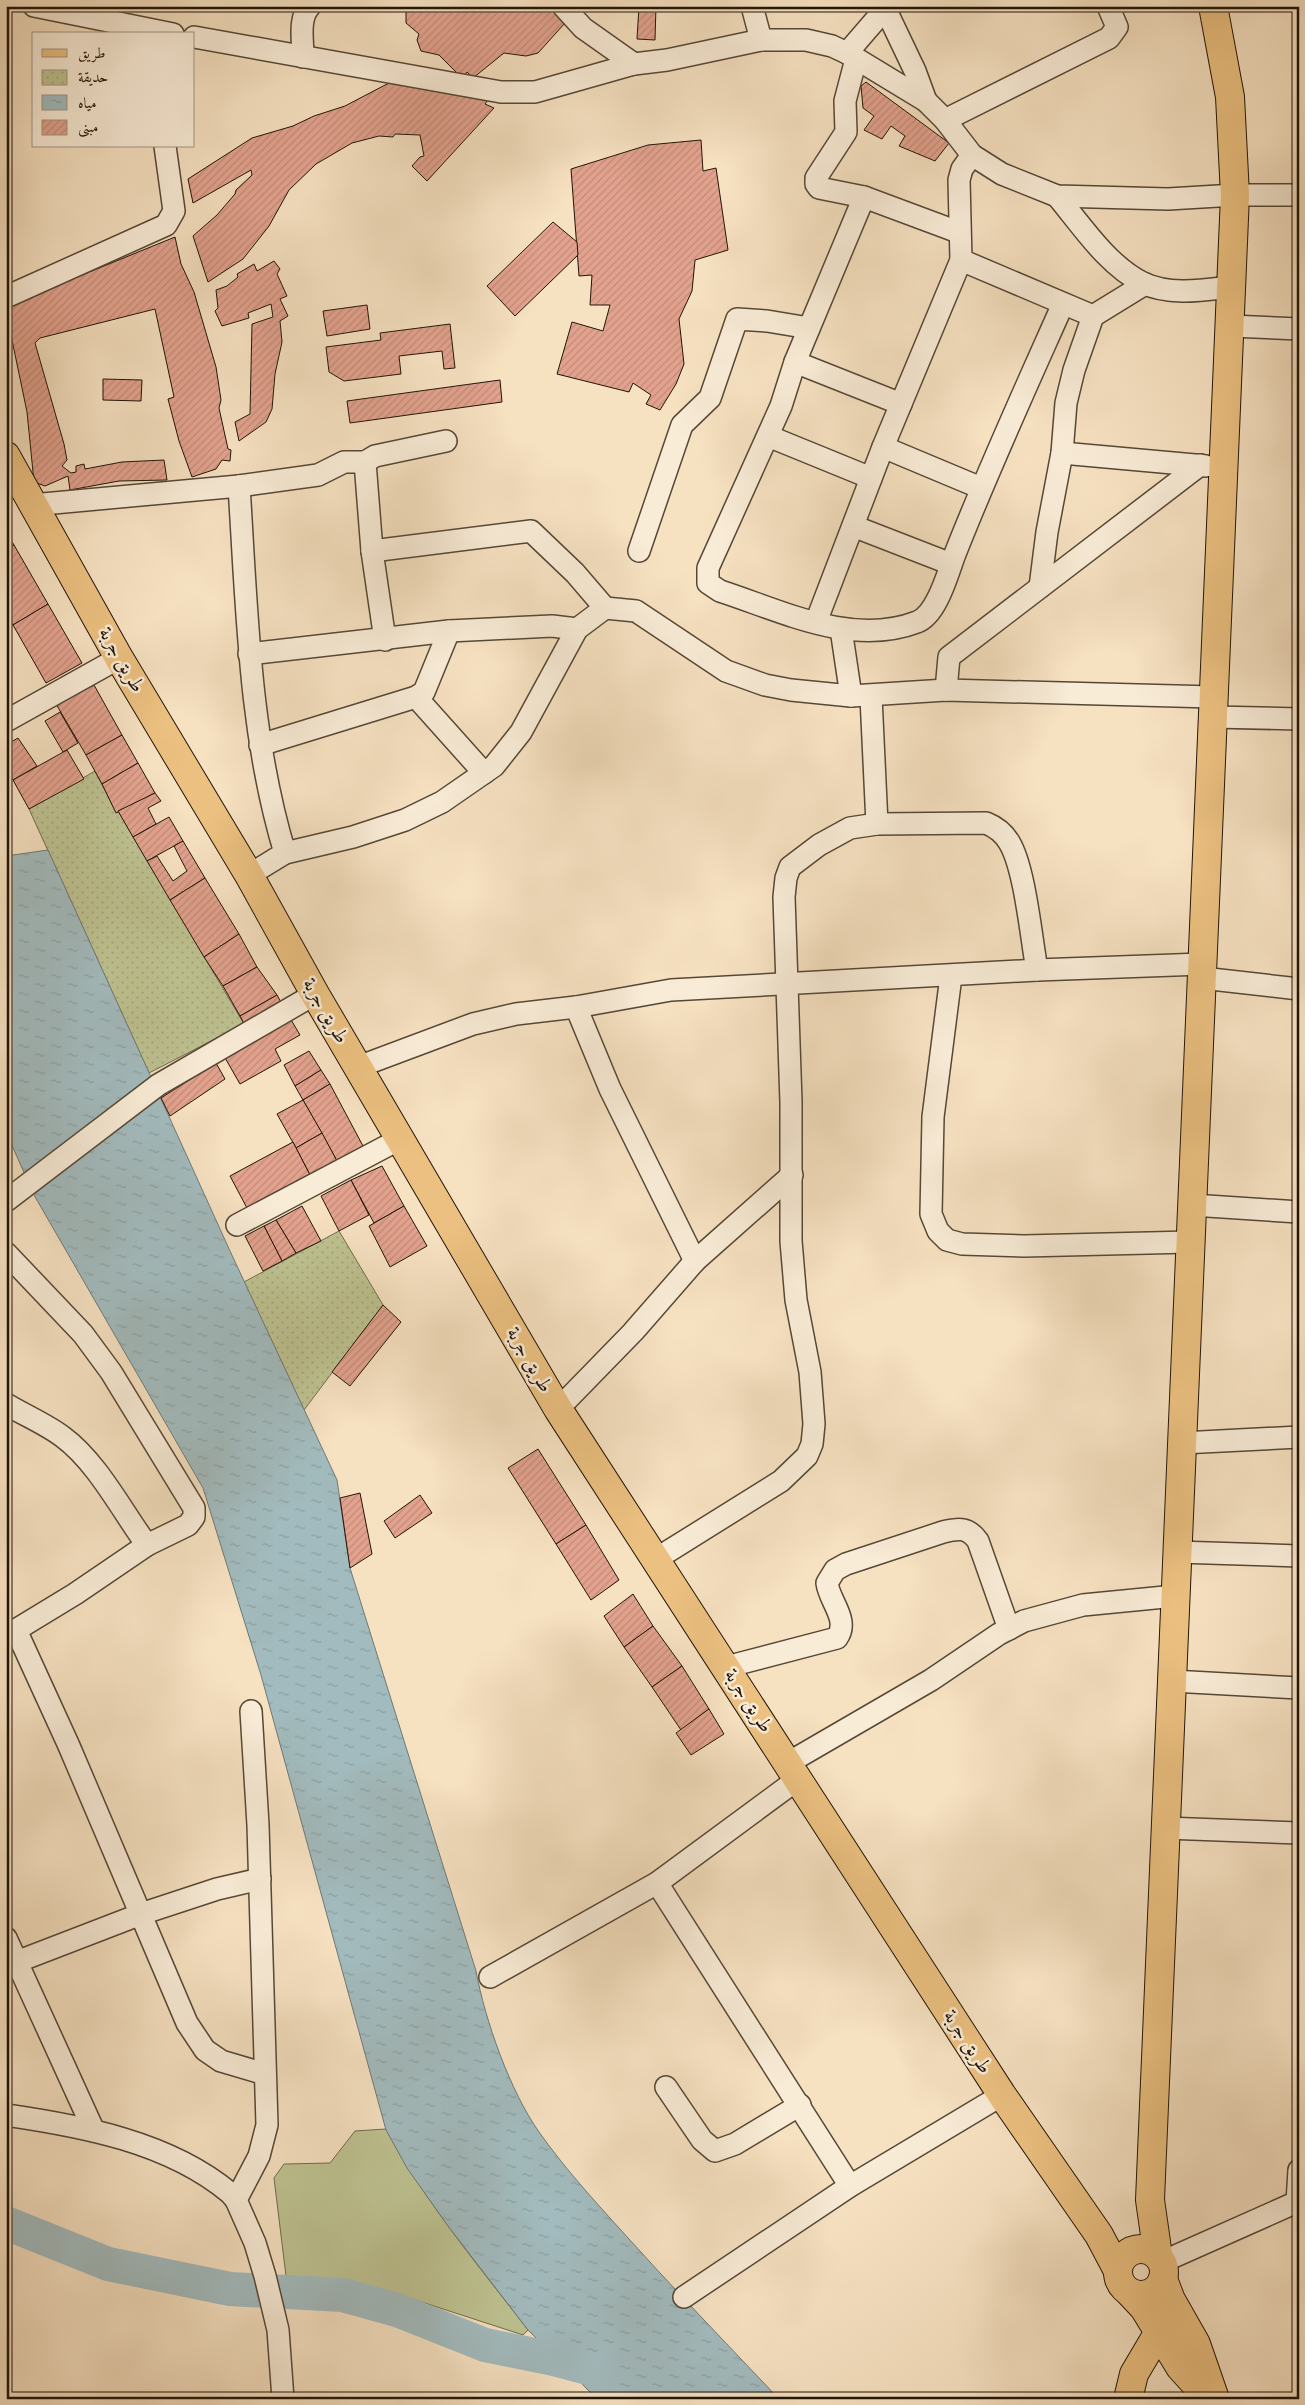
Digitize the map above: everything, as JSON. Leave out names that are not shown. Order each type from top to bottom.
[{"type":"main road","points":[[1126,2270],[1142,2232],[1150,2200],[1213,707],[1212,466],[1231,326],[1235,195],[1230,97],[1215,7]]},
{"type":"main road","name":"طريق جربة","points":[[6,456],[119,658],[249,875],[315,994],[558,1409],[1002,2095],[1099,2235],[1118,2248],[1144,2308],[1180,2367],[1209,2399]]},
{"type":"main road","points":[[1128,2399],[1134,2374],[1168,2316],[1150,2200]]},
{"type":"main road","points":[[1126,2270],[1146,2249],[1163,2274],[1196,2344],[1215,2399]]},
{"type":"main road","points":[[1126,2270],[1142,2295],[1149,2293],[1160,2285],[1163,2274]]},
{"type":"street","points":[[34,6],[117,15],[167,32]]},
{"type":"street","points":[[303,57],[303,19],[310,6]]},
{"type":"street","points":[[562,6],[583,28],[634,64]]},
{"type":"street","points":[[752,6],[761,40]]},
{"type":"street","points":[[945,120],[1109,38],[1117,27],[1108,6]]},
{"type":"street","points":[[887,7],[926,101]]},
{"type":"street","points":[[887,7],[852,56],[845,101],[846,132],[816,178],[816,184],[819,188],[864,197],[958,232]]},
{"type":"street","points":[[195,38],[509,92],[535,92],[634,64],[667,60],[761,40],[806,40],[832,46],[852,56],[926,101],[945,120],[972,155],[1002,174],[1057,196],[1168,199],[1235,195],[1299,195]]},
{"type":"street","points":[[6,297],[166,226],[174,211],[165,148]]},
{"type":"street","points":[[816,622],[883,447],[960,260],[958,180],[962,169],[972,155]]},
{"type":"street","points":[[1057,196],[1111,259],[1126,273],[1145,284],[1168,289],[1197,291],[1231,287]]},
{"type":"street","points":[[864,197],[795,362],[781,406],[708,568],[708,583],[720,591],[841,629],[882,631],[919,622],[935,604],[981,488],[1063,304]]},
{"type":"street","points":[[960,260],[1092,316]]},
{"type":"street","points":[[1040,587],[1047,532],[1062,452],[1066,403],[1074,370],[1092,316],[1145,284]]},
{"type":"street","points":[[639,551],[682,425],[710,398],[736,319],[767,321],[809,328]]},
{"type":"street","points":[[1231,326],[1299,329]]},
{"type":"street","points":[[795,362],[901,404]]},
{"type":"street","points":[[768,436],[871,478]]},
{"type":"street","points":[[32,505],[239,486],[318,475],[344,462],[364,462],[376,456],[446,441]]},
{"type":"street","points":[[883,447],[981,488]]},
{"type":"street","points":[[1062,452],[1212,466]]},
{"type":"street","points":[[364,462],[372,551],[385,640]]},
{"type":"street","points":[[946,690],[949,657],[1040,587],[1212,466]]},
{"type":"street","points":[[239,486],[250,654],[260,745],[272,811],[285,853]]},
{"type":"street","points":[[853,526],[951,564]]},
{"type":"street","points":[[372,551],[531,531],[575,573],[605,608]]},
{"type":"street","points":[[249,875],[285,853],[352,837],[405,820],[442,802],[494,766],[521,732],[577,628],[605,608],[636,611],[645,615],[690,648],[741,678],[791,690],[861,696],[946,690],[1213,707],[1299,719]]},
{"type":"street","points":[[250,654],[385,640],[449,631],[552,626],[577,628]]},
{"type":"street","points":[[841,629],[861,696],[878,824]]},
{"type":"street","points":[[260,745],[424,692],[449,631]]},
{"type":"street","points":[[6,721],[119,658]]},
{"type":"street","points":[[416,696],[484,773]]},
{"type":"street","points":[[656,1559],[781,1481],[804,1461],[812,1444],[814,1424],[810,1372],[796,1300],[791,1240],[792,1175],[784,897],[786,878],[790,868],[802,856],[835,834],[850,828],[878,824],[986,823],[999,829],[1009,842],[1018,862],[1037,970]]},
{"type":"street","points":[[358,1067],[473,1024],[516,1014],[576,1007],[672,990],[1037,970],[1202,971],[1299,989]]},
{"type":"street","points":[[951,976],[933,1118],[931,1214],[938,1231],[947,1240],[962,1244],[1024,1246],[1190,1242]]},
{"type":"street","points":[[6,1200],[158,1084],[315,994]]},
{"type":"street","points":[[576,1007],[610,1090],[695,1261]]},
{"type":"street","points":[[237,1225],[400,1139]]},
{"type":"street","points":[[558,1409],[633,1332],[695,1261],[792,1175]]},
{"type":"street","points":[[1192,1204],[1299,1212]]},
{"type":"street","points":[[6,1254],[83,1334],[111,1372],[194,1508],[194,1518],[188,1526],[147,1546],[11,1633],[69,1746],[188,2023],[206,2050],[220,2061],[265,2074]]},
{"type":"street","points":[[6,1404],[63,1437],[80,1454],[96,1472],[147,1546]]},
{"type":"street","points":[[1182,1443],[1299,1437]]},
{"type":"street","points":[[726,1667],[837,1638],[841,1632],[841,1619],[828,1595],[827,1583],[835,1570],[846,1564],[959,1528],[973,1534],[978,1541],[1010,1629]]},
{"type":"street","points":[[1177,1552],[1299,1556]]},
{"type":"street","points":[[490,1977],[657,1883],[793,1771],[1010,1629],[1048,1613],[1083,1604],[1175,1596]]},
{"type":"street","points":[[1172,1681],[1299,1688]]},
{"type":"street","points":[[236,2200],[253,2171],[264,2141],[267,2108],[260,1879],[251,1712]]},
{"type":"street","points":[[1166,1828],[1299,1833]]},
{"type":"street","points":[[12,1964],[141,1914],[217,1889],[260,1879]]},
{"type":"street","points":[[657,1883],[850,2186]]},
{"type":"street","points":[[6,1938],[12,1964],[94,2131]]},
{"type":"street","points":[[666,2087],[702,2140],[715,2151],[734,2144],[800,2105]]},
{"type":"street","points":[[684,2297],[850,2186],[1002,2095]]},
{"type":"street","points":[[6,2115],[94,2131],[182,2163],[220,2185],[236,2200],[255,2243],[278,2330],[283,2399]]},
{"type":"street","points":[[1163,2274],[1298,2202],[1299,2170]]},
{"type":"green space","points":[[95,771],[116,812],[118,811],[244,1024],[149,1073],[29,809]]},
{"type":"green space","points":[[339,1231],[383,1305],[304,1410],[244,1282]]},
{"type":"green space","points":[[386,2129],[435,2208],[528,2330],[523,2335],[397,2294],[348,2282],[286,2276],[274,2178],[284,2164],[330,2163],[355,2131]]},
{"type":"water","points":[[48,850],[230,1251],[337,1480],[350,1568],[476,1971],[492,2033],[518,2096],[539,2132],[578,2181],[658,2271],[779,2399],[597,2399],[528,2330],[448,2226],[407,2168],[386,2130],[261,1675],[203,1488],[34,1195],[6,1132],[6,856]]},
{"type":"building","points":[[406,6],[548,6],[565,23],[538,53],[526,56],[504,53],[473,78],[467,72],[462,78],[439,55],[421,51],[417,40],[419,34],[406,23]]},
{"type":"building","points":[[639,6],[656,6],[655,40],[637,39]]},
{"type":"building","points":[[866,82],[949,143],[935,161],[899,146],[905,136],[891,126],[882,139],[864,130],[874,116],[863,108],[861,86]]},
{"type":"building","points":[[389,83],[488,100],[485,104],[494,108],[427,181],[412,166],[420,157],[424,156],[420,135],[395,134],[393,137],[379,136],[352,143],[316,164],[289,190],[269,226],[243,259],[208,282],[193,236],[217,215],[235,194],[236,190],[252,175],[251,170],[193,203],[188,179],[252,138],[293,126],[314,116],[345,106]]},
{"type":"building","points":[[701,140],[703,171],[716,168],[728,250],[695,260],[692,291],[679,319],[684,364],[676,384],[660,410],[646,404],[651,395],[633,383],[629,392],[557,374],[572,322],[603,331],[610,305],[590,305],[592,275],[579,276],[571,169],[648,145]]},
{"type":"building","points":[[553,222],[577,242],[578,255],[515,316],[487,286]]},
{"type":"building","points":[[175,237],[181,264],[194,292],[216,367],[221,400],[219,408],[228,449],[231,450],[230,461],[222,460],[216,469],[192,477],[179,441],[168,399],[174,397],[155,309],[40,338],[35,343],[64,444],[67,460],[62,466],[71,473],[76,472],[76,466],[84,464],[85,469],[122,462],[164,460],[167,480],[119,481],[70,490],[68,476],[45,486],[34,482],[27,412],[12,340],[6,342],[6,306]]},
{"type":"building","points":[[274,261],[280,269],[277,274],[287,296],[280,299],[288,316],[280,321],[282,342],[275,374],[272,409],[266,422],[239,441],[235,422],[250,414],[252,324],[273,317],[271,304],[248,313],[249,318],[222,326],[215,311],[218,308],[216,290],[227,286],[238,277],[237,274],[254,264],[257,271]]},
{"type":"building","points":[[367,305],[370,329],[327,336],[323,311]]},
{"type":"building","points":[[450,324],[455,368],[444,369],[442,351],[399,356],[401,374],[344,381],[329,372],[326,347],[381,340],[380,333]]},
{"type":"building","points":[[103,379],[142,380],[141,401],[103,400]]},
{"type":"building","points":[[500,380],[502,402],[350,423],[347,401]]},
{"type":"building","points":[[6,532],[14,545],[6,550]]},
{"type":"building","points":[[14,545],[48,604],[13,625],[6,614],[6,550]]},
{"type":"building","points":[[48,604],[82,663],[46,683],[13,625]]},
{"type":"building","points":[[6,614],[13,625],[6,629]]},
{"type":"building","points":[[94,685],[122,735],[86,755],[56,704]]},
{"type":"building","points":[[60,712],[78,743],[63,752],[45,721]]},
{"type":"building","points":[[122,735],[138,763],[102,784],[86,755]]},
{"type":"building","points":[[18,738],[37,766],[13,780],[6,767],[6,745]]},
{"type":"building","points":[[67,750],[84,779],[29,809],[13,780]]},
{"type":"building","points":[[138,763],[155,793],[116,813],[102,784]]},
{"type":"building","points":[[155,793],[161,801],[148,808],[156,824],[133,837],[118,811]]},
{"type":"building","points":[[169,817],[183,841],[147,861],[133,837]]},
{"type":"building","points":[[183,841],[205,878],[170,900],[147,861],[157,856],[173,881],[187,871],[174,846]]},
{"type":"building","points":[[205,878],[239,934],[204,957],[170,900]]},
{"type":"building","points":[[239,934],[257,967],[223,986],[204,957]]},
{"type":"building","points":[[257,967],[277,995],[240,1016],[223,986]]},
{"type":"building","points":[[277,995],[283,1006],[247,1029],[240,1016]]},
{"type":"building","points":[[290,1018],[300,1035],[275,1049],[281,1061],[240,1084],[224,1056]]},
{"type":"building","points":[[309,1051],[321,1070],[295,1086],[284,1065]]},
{"type":"building","points":[[216,1063],[225,1079],[170,1116],[161,1098]]},
{"type":"building","points":[[321,1070],[330,1084],[303,1100],[295,1086]]},
{"type":"building","points":[[330,1084],[363,1146],[337,1161],[303,1100]]},
{"type":"building","points":[[303,1100],[322,1133],[296,1148],[277,1114]]},
{"type":"building","points":[[322,1133],[337,1161],[310,1175],[296,1148]]},
{"type":"building","points":[[293,1142],[310,1175],[247,1208],[230,1176]]},
{"type":"building","points":[[382,1166],[404,1206],[374,1223],[351,1180]]},
{"type":"building","points":[[351,1180],[369,1215],[339,1231],[321,1196]]},
{"type":"building","points":[[302,1206],[321,1241],[296,1253],[276,1220]]},
{"type":"building","points":[[404,1206],[427,1246],[390,1267],[369,1226]]},
{"type":"building","points":[[276,1220],[296,1253],[282,1261],[264,1226]]},
{"type":"building","points":[[264,1226],[282,1261],[263,1271],[245,1236]]},
{"type":"building","points":[[383,1305],[401,1322],[350,1386],[332,1372]]},
{"type":"building","points":[[538,1449],[586,1525],[556,1544],[508,1468]]},
{"type":"building","points":[[360,1493],[372,1554],[350,1568],[340,1498]]},
{"type":"building","points":[[420,1495],[432,1513],[395,1538],[384,1521]]},
{"type":"building","points":[[586,1525],[619,1580],[591,1600],[556,1544]]},
{"type":"building","points":[[633,1594],[653,1626],[624,1647],[604,1616]]},
{"type":"building","points":[[653,1626],[682,1666],[652,1687],[624,1647]]},
{"type":"building","points":[[682,1666],[709,1709],[681,1730],[652,1687]]},
{"type":"building","points":[[709,1709],[724,1734],[691,1755],[676,1733]]},
{"type":"waterway","points":[[6,2223],[108,2264],[230,2289],[343,2295],[397,2310],[485,2345],[554,2359],[603,2372]]}]
